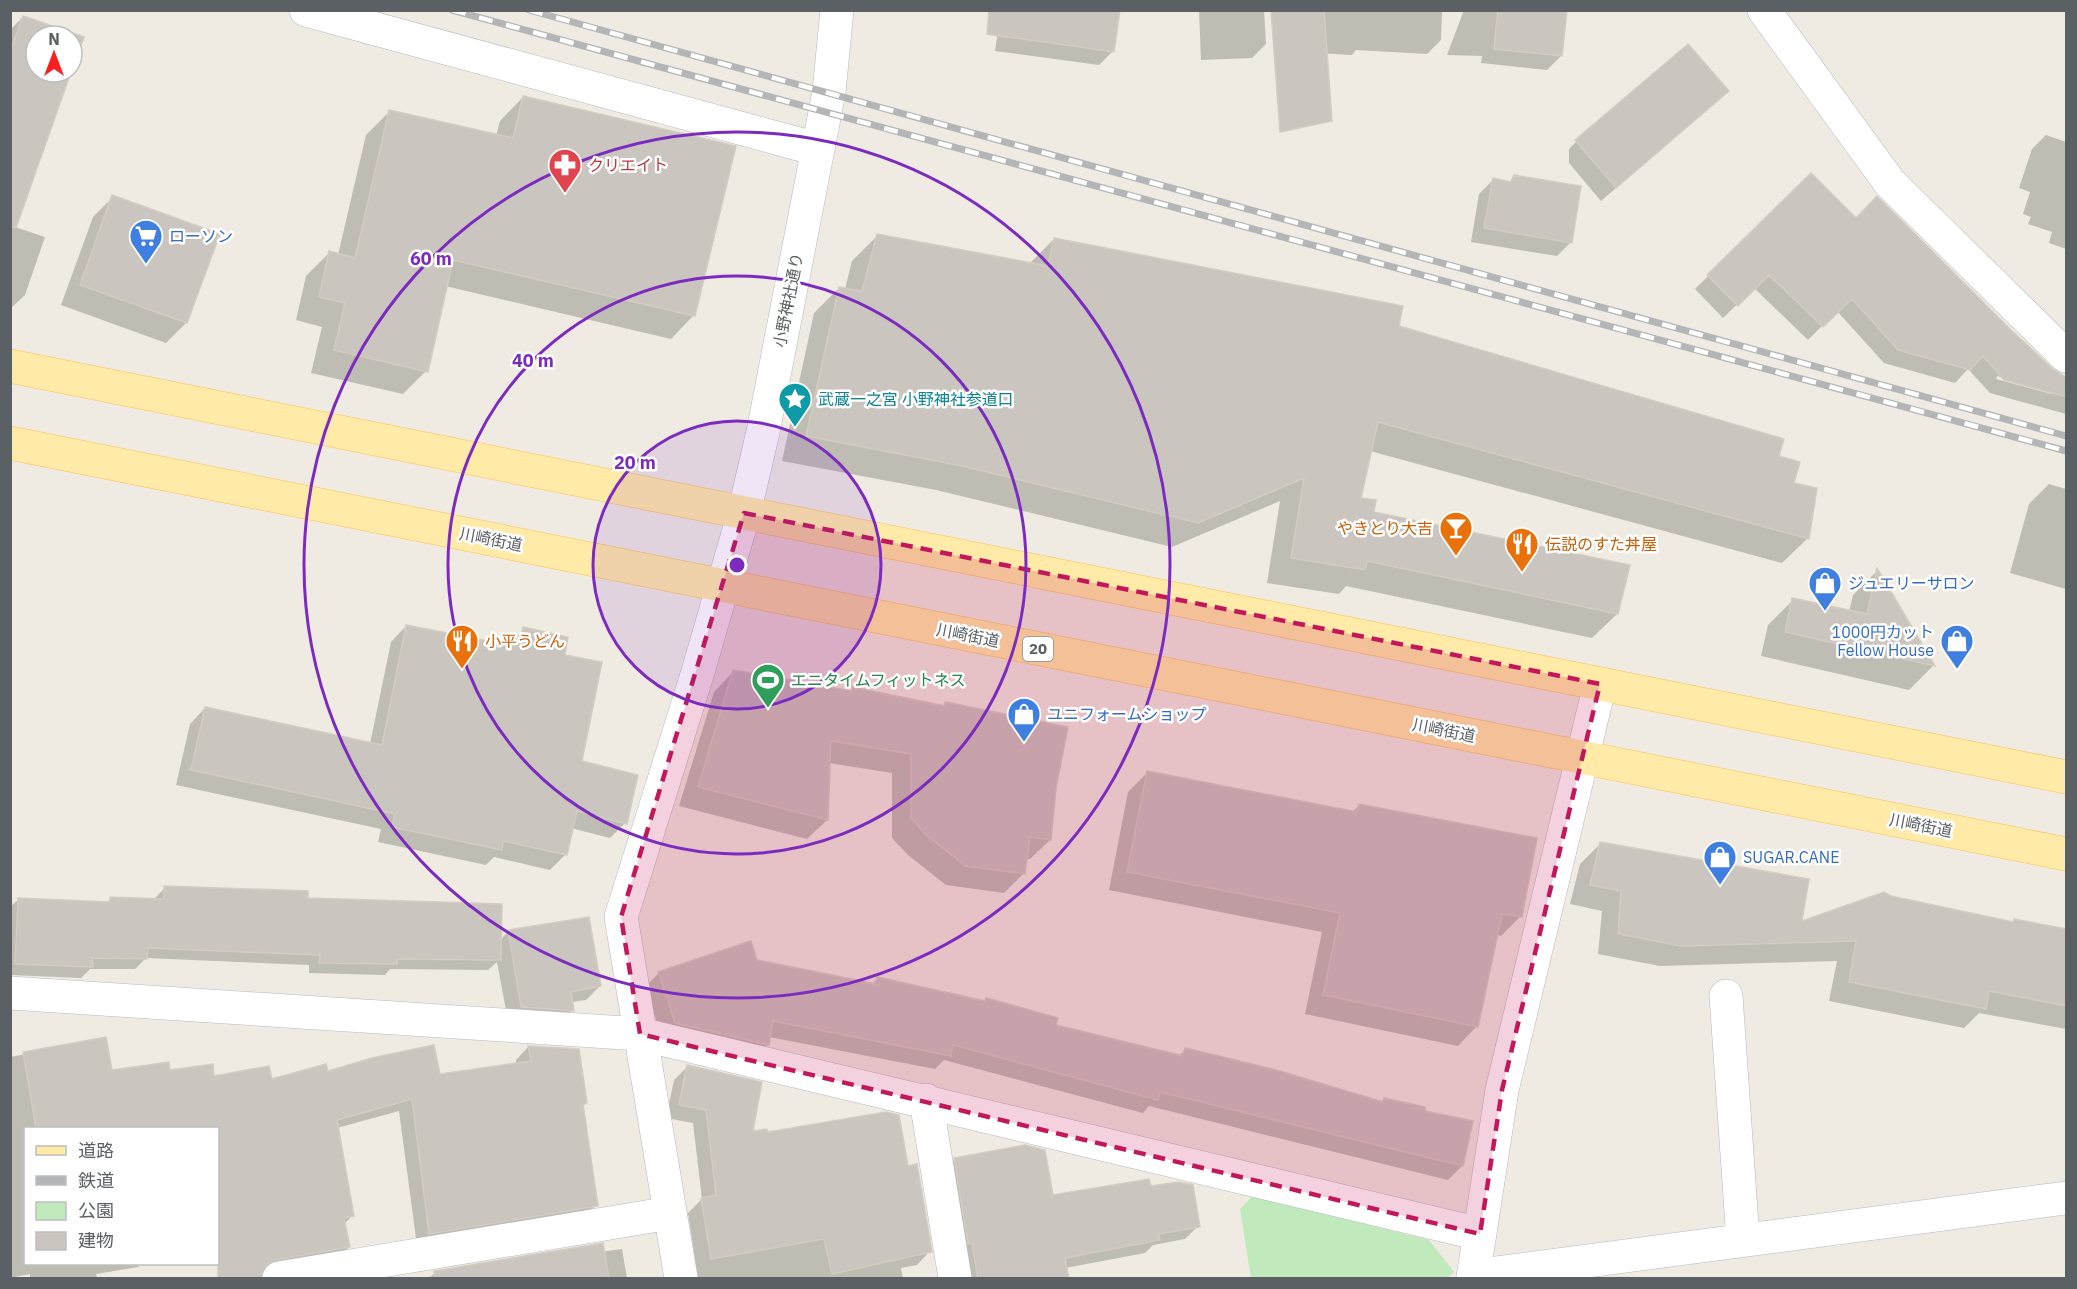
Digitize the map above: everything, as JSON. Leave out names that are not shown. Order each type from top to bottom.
[{"type":"main road","points":[[10,366],[2067,777]]},
{"type":"main road","name":"川崎街道","points":[[10,443],[2067,854]]},
{"type":"street","points":[[306,10],[817,150]]},
{"type":"street","name":"小野神社通り","points":[[681,1278],[621,917],[744,513],[763,432],[833,66],[837,10]]},
{"type":"street","points":[[1764,10],[1890,183],[2067,356]]},
{"type":"street","points":[[1599,684],[1502,1090],[1473,1277],[2067,1198]]},
{"type":"street","points":[[10,993],[640,1034],[926,1100],[1480,1234]]},
{"type":"street","points":[[1726,996],[1743,1240]]},
{"type":"street","points":[[926,1100],[955,1278]]},
{"type":"street","points":[[279,1278],[670,1213]]},
{"type":"highlighted area","points":[[744,513],[1600,684],[1502,1090],[1480,1234],[640,1034],[621,917]]},
{"type":"green space","points":[[1252,1196],[1429,1240],[1454,1272],[1447,1278],[1251,1278],[1240,1209]]},
{"type":"building","points":[[989,10],[1120,10],[1114,52],[987,34]]},
{"type":"building","points":[[1271,10],[1324,10],[1332,121],[1280,132]]},
{"type":"building","points":[[1498,10],[1567,10],[1562,56],[1494,49]]},
{"type":"building","points":[[23,16],[46,24],[24,24],[24,84],[67,84],[16,228],[10,227],[10,51]]},
{"type":"building","points":[[1688,44],[1729,91],[1616,188],[1575,140]]},
{"type":"building","points":[[523,96],[736,146],[695,316],[453,260],[428,372],[334,350],[345,303],[319,297],[329,251],[355,258],[389,110],[513,138]]},
{"type":"building","points":[[1811,173],[1856,218],[1877,196],[2010,329],[2053,369],[2067,378],[2067,397],[2004,380],[1983,356],[1970,370],[1898,350],[1852,299],[1823,327],[1769,275],[1738,306],[1707,275]]},
{"type":"building","points":[[1514,175],[1581,186],[1572,243],[1484,228],[1493,178],[1511,182]]},
{"type":"building","points":[[112,195],[220,234],[187,323],[80,285]]},
{"type":"building","points":[[877,234],[1048,266],[1054,238],[1403,306],[1399,326],[1784,439],[1779,456],[1800,462],[1794,483],[1817,488],[1809,539],[1378,422],[1361,498],[1376,500],[1374,512],[1630,565],[1618,614],[1367,561],[1365,570],[1291,558],[1304,478],[1198,523],[962,466],[806,436],[839,287],[862,291]]},
{"type":"building","points":[[1877,568],[1935,666],[1785,632],[1792,598],[1867,614]]},
{"type":"building","points":[[406,625],[519,647],[523,627],[568,637],[565,655],[602,662],[582,761],[638,775],[627,824],[577,811],[567,855],[503,841],[502,850],[392,827],[395,814],[191,770],[205,707],[382,745]]},
{"type":"building","points":[[733,670],[852,691],[852,687],[945,706],[945,702],[1068,727],[1056,788],[1051,840],[1030,837],[1025,874],[966,866],[927,836],[911,818],[911,754],[831,741],[828,820],[698,787]]},
{"type":"building","points":[[1147,771],[1357,812],[1359,804],[1537,838],[1522,917],[1502,914],[1478,1027],[1323,995],[1340,913],[1127,872]]},
{"type":"building","points":[[1600,842],[1809,879],[1802,921],[1884,892],[1891,896],[2013,922],[2014,919],[2067,929],[2067,1006],[1989,991],[1986,1009],[1849,982],[1856,941],[1681,946],[1618,934],[1621,891],[1590,885]]},
{"type":"building","points":[[164,886],[308,891],[308,898],[502,904],[501,960],[397,959],[397,964],[319,963],[320,955],[148,948],[147,959],[92,958],[93,967],[15,964],[18,898],[110,902],[110,897],[164,899]]},
{"type":"building","points":[[589,917],[601,986],[571,992],[574,1011],[521,1007],[508,930]]},
{"type":"building","points":[[751,941],[757,960],[876,984],[877,977],[985,1001],[986,998],[1058,1018],[1056,1025],[1183,1056],[1185,1048],[1276,1070],[1383,1102],[1384,1098],[1425,1107],[1425,1111],[1473,1121],[1463,1166],[1160,1092],[1158,1100],[953,1045],[951,1056],[773,1021],[769,1045],[675,1023],[658,972]]},
{"type":"building","points":[[106,1037],[112,1070],[169,1062],[170,1070],[213,1064],[214,1076],[269,1066],[272,1079],[326,1064],[328,1071],[372,1058],[434,1045],[440,1074],[531,1061],[528,1046],[579,1049],[587,1103],[583,1104],[598,1206],[429,1234],[412,1099],[337,1120],[354,1216],[344,1218],[350,1247],[275,1260],[267,1264],[261,1278],[218,1278],[219,1127],[36,1127],[23,1052]]},
{"type":"building","points":[[687,1065],[762,1082],[753,1131],[767,1129],[768,1132],[886,1112],[899,1115],[908,1166],[917,1164],[932,1252],[832,1274],[824,1239],[711,1259],[701,1198],[716,1195],[706,1110],[679,1105]]},
{"type":"building","points":[[1025,1145],[1045,1150],[1053,1195],[1149,1179],[1151,1186],[1179,1182],[1193,1185],[1200,1227],[1159,1234],[1160,1240],[1065,1258],[1069,1278],[978,1278],[972,1243],[968,1244],[954,1158]]},
{"type":"building","points":[[603,1243],[609,1278],[435,1278],[434,1271]]},
{"type":"railway","points":[[452,10],[2066,451]]},
{"type":"railway","points":[[529,10],[2066,436]]},
{"type":"place","name":"クリエイト","points":[[565,194]]},
{"type":"place","name":"ローソン","points":[[146,265]]},
{"type":"place","name":"武蔵一之宮 小野神社参道口","points":[[795,428]]},
{"type":"place","name":"やきとり大吉","points":[[1456,557]]},
{"type":"place","name":"伝説のすた丼屋","points":[[1522,573]]},
{"type":"place","name":"ジュエリーサロン","points":[[1825,612]]},
{"type":"place","name":"小平うどん","points":[[462,670]]},
{"type":"place","name":"1000円カット Fellow House","points":[[1957,670]]},
{"type":"place","name":"エニタイムフィットネス","points":[[768,709]]},
{"type":"place","name":"ユニフォームショップ","points":[[1024,743]]},
{"type":"place","name":"SUGAR.CANE","points":[[1720,886]]}]
